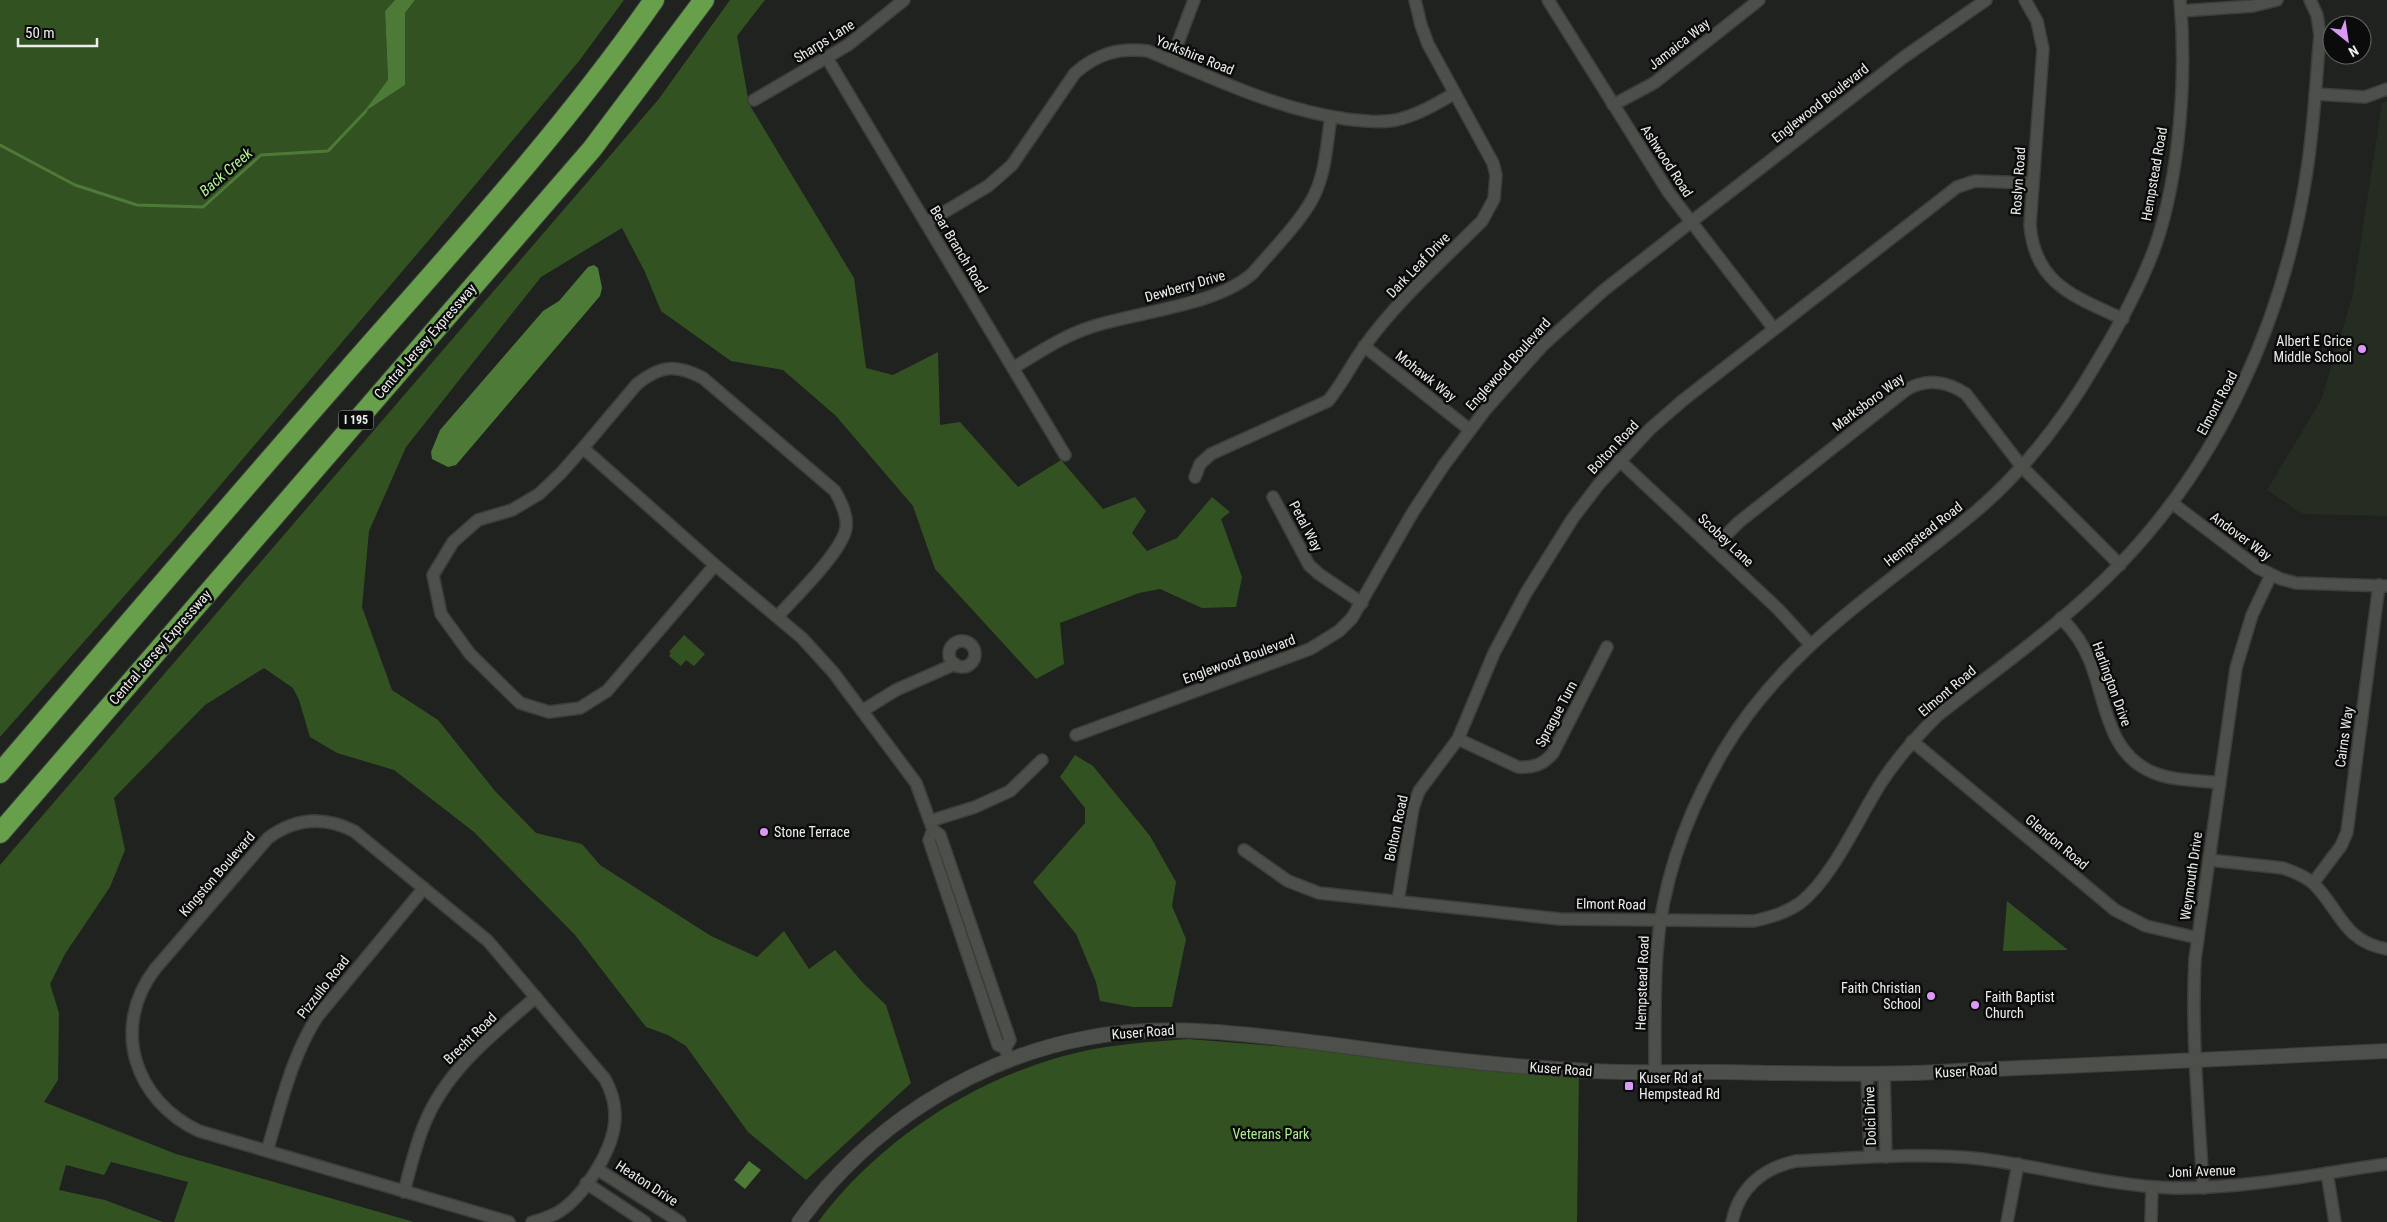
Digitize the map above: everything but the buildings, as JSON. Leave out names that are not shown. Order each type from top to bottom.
[{"type":"highway","name":"I 195","points":[[0,773],[308,414],[537,154],[617,54],[654,0]]},
{"type":"highway","name":"Central Jersey Expressway","points":[[0,834],[592,149],[704,0]]},
{"type":"street","name":"Sharps Lane","points":[[754,100],[827,58],[874,26],[904,0]]},
{"type":"street","points":[[1172,61],[1194,0]]},
{"type":"street","name":"Dark Leaf Drive","points":[[1195,476],[1200,464],[1211,454],[1328,401],[1339,388],[1364,346],[1398,306],[1482,221],[1494,199],[1496,175],[1493,163],[1428,44],[1421,26],[1415,0]]},
{"type":"street","name":"Ashwood Road","points":[[1548,0],[1669,193],[1774,329]]},
{"type":"street","name":"Jamaica Way","points":[[1613,105],[1654,83],[1759,0]]},
{"type":"street","name":"Englewood Boulevard","points":[[1076,735],[1310,649],[1340,631],[1362,603],[1413,512],[1470,430],[1513,377],[1566,323],[1604,290],[1904,57],[1986,0]]},
{"type":"street","name":"Roslyn Road","points":[[2025,0],[2036,21],[2043,49],[2032,183],[2031,237],[2041,265],[2059,287],[2123,319]]},
{"type":"street","points":[[2180,5],[2253,6],[2277,0]]},
{"type":"street","name":"Elmont Road","points":[[1244,850],[1288,882],[1319,893],[1560,918],[1754,920],[1771,918],[1800,903],[1820,884],[1880,785],[1912,741],[1937,716],[2061,618],[2120,565],[2172,503],[2225,421],[2262,340],[2277,297],[2301,208],[2308,169],[2320,35],[2317,15],[2310,0]]},
{"type":"street","name":"Hempstead Road","points":[[1655,1072],[1655,980],[1661,920],[1670,874],[1679,845],[1707,780],[1749,712],[1788,665],[1810,644],[1974,513],[2022,467],[2064,416],[2123,319],[2156,242],[2167,201],[2180,97],[2180,5]]},
{"type":"street","name":"Yorkshire Road","points":[[926,223],[1002,176],[1012,165],[1071,79],[1086,64],[1098,57],[1122,50],[1148,52],[1275,103],[1331,117],[1380,121],[1395,120],[1423,111],[1455,93]]},
{"type":"street","name":"Bear Branch Road","points":[[827,58],[1066,455]]},
{"type":"street","points":[[2315,94],[2365,97],[2387,89]]},
{"type":"street","name":"Dewberry Drive","points":[[1013,368],[1066,337],[1091,327],[1220,294],[1243,282],[1253,273],[1309,205],[1316,192],[1322,177],[1331,117]]},
{"type":"street","name":"Bolton Road","points":[[1398,901],[1415,801],[1420,791],[1458,739],[1494,653],[1535,578],[1572,518],[1620,460],[1682,401],[1957,187],[1975,181],[2032,183]]},
{"type":"street","name":"Mohawk Way","points":[[1364,346],[1470,430]]},
{"type":"street","points":[[715,565],[607,691],[580,708],[549,712],[520,703],[470,654],[442,614],[433,575],[453,542],[478,520],[512,510],[539,494],[584,448],[637,384],[648,376],[670,368],[686,369],[703,378],[835,491],[845,514],[846,528],[838,548],[777,617]]},
{"type":"street","name":"Marksboro Way","points":[[1713,548],[1739,522],[1898,396],[1911,387],[1922,383],[1946,383],[1966,394],[2022,467],[2120,565]]},
{"type":"street","points":[[584,448],[715,565],[808,644],[833,672],[916,783],[932,826],[940,835],[1010,1040],[1007,1054]]},
{"type":"street","name":"Scobey Lane","points":[[1620,460],[1778,609],[1810,644]]},
{"type":"street","name":"Petal Way","points":[[1274,497],[1309,564],[1319,574],[1362,603]]},
{"type":"street","name":"Andover Way","points":[[2172,503],[2271,576],[2296,582],[2383,586]]},
{"type":"street","name":"Weymouth Drive","points":[[2203,1188],[2193,989],[2198,938],[2236,668],[2252,615],[2271,576]]},
{"type":"street","name":"Cairns Way","points":[[2313,884],[2338,852],[2346,832],[2383,586]]},
{"type":"street","name":"Harlington Drive","points":[[2061,618],[2083,644],[2090,660],[2113,734],[2129,758],[2151,772],[2164,776],[2220,783]]},
{"type":"street","name":"Sprague Turn","points":[[1458,739],[1515,766],[1528,768],[1547,760],[1553,754],[1607,647]]},
{"type":"street","points":[[862,711],[896,690],[955,664]]},
{"type":"street","name":"Glendon Road","points":[[1912,741],[2116,910],[2146,926],[2198,938]]},
{"type":"street","points":[[932,826],[1010,791],[1042,760]]},
{"type":"street","name":"Kingston Boulevard","points":[[509,1222],[200,1131],[185,1124],[167,1111],[151,1093],[138,1068],[132,1038],[136,1006],[151,975],[268,838],[290,825],[316,820],[343,825],[354,831],[488,941],[600,1072],[610,1090],[616,1116],[614,1130],[597,1169],[579,1194],[562,1209],[532,1222]]},
{"type":"street","points":[[932,826],[929,840],[998,1045],[1007,1054]]},
{"type":"street","points":[[2209,860],[2283,868],[2295,872],[2313,884],[2343,925],[2354,936],[2366,943],[2387,949]]},
{"type":"street","name":"Pizzullo Road","points":[[267,1151],[291,1069],[306,1034],[317,1017],[424,888]]},
{"type":"street","points":[[962,940],[974,936]]},
{"type":"street","name":"Brecht Road","points":[[404,1192],[424,1125],[447,1083],[478,1047],[536,997]]},
{"type":"street","name":"Kuser Road","points":[[798,1222],[846,1167],[896,1124],[952,1087],[1007,1054],[1088,1037],[1165,1029],[1279,1038],[1553,1069],[1655,1072],[1867,1074],[2387,1052]]},
{"type":"street","name":"Dolci Drive","points":[[1884,1073],[1886,1157]]},
{"type":"street","name":"Dolci Drive","points":[[1867,1074],[1870,1158]]},
{"type":"street","name":"Joni Avenue","points":[[1732,1222],[1740,1198],[1748,1186],[1770,1169],[1796,1160],[1950,1157],[2018,1164],[2124,1184],[2203,1188],[2387,1164]]},
{"type":"street","points":[[2007,1222],[2018,1164]]},
{"type":"street","name":"Heaton Drive","points":[[597,1169],[680,1222]]},
{"type":"street","points":[[2327,1173],[2335,1222]]},
{"type":"street","points":[[586,1184],[646,1222]]},
{"type":"street","points":[[2151,1222],[2152,1186]]},
{"type":"shaded area","points":[[395,0],[415,0],[405,13],[405,85],[363,113],[388,80],[385,11]]},
{"type":"shaded area","name":"Albert E Grice Middle School","points":[[2387,101],[2387,516],[2302,514],[2267,490],[2321,400],[2352,298],[2382,103]]},
{"type":"shaded area","points":[[594,265],[598,268],[602,288],[600,296],[456,465],[448,467],[432,459],[431,452],[440,430],[543,311],[559,301],[588,267]]},
{"type":"shaded area","points":[[749,1161],[761,1170],[745,1189],[734,1180]]},
{"type":"green space","points":[[0,0],[395,0],[385,11],[388,81],[365,112],[405,85],[405,13],[415,0],[624,0],[579,61],[434,234],[178,535],[0,737]]},
{"type":"green space","points":[[730,0],[765,0],[737,36],[749,104],[854,278],[866,368],[893,375],[938,352],[940,425],[960,422],[1018,487],[1061,460],[1103,509],[1135,497],[1146,511],[1132,533],[1147,551],[1177,538],[1212,497],[1230,512],[1221,519],[1242,577],[1236,607],[1202,608],[1160,589],[1139,593],[1060,623],[1064,664],[1036,679],[935,569],[913,506],[836,416],[783,370],[731,361],[661,311],[645,272],[622,228],[541,277],[406,447],[369,531],[362,607],[392,690],[438,720],[495,791],[536,833],[582,844],[600,865],[711,936],[757,957],[784,931],[809,969],[835,950],[862,982],[886,1005],[911,1083],[806,1180],[748,1132],[686,1046],[668,1035],[646,1027],[575,935],[474,832],[394,770],[337,753],[310,737],[299,700],[293,688],[264,668],[205,705],[114,798],[125,850],[110,887],[65,954],[50,984],[59,1013],[58,1080],[44,1102],[176,1154],[414,1222],[174,1222],[188,1182],[111,1162],[104,1175],[66,1165],[59,1190],[105,1200],[163,1222],[0,1222],[0,865],[658,100]]},
{"type":"green space","points":[[684,635],[705,654],[694,666],[686,660],[681,666],[669,656],[671,653],[669,652]]},
{"type":"green space","points":[[1075,755],[1093,766],[1150,836],[1176,882],[1172,906],[1186,939],[1172,1007],[1133,1007],[1100,1001],[1096,982],[1076,934],[1033,882],[1085,823],[1085,808],[1060,777]]},
{"type":"green space","points":[[2007,901],[2068,950],[2003,951]]},
{"type":"green space","name":"Veterans Park","points":[[1188,1039],[1579,1070],[1577,1222],[818,1222],[841,1193],[896,1142],[958,1100],[991,1083],[1025,1069],[1076,1053],[1156,1041]]},
{"type":"waterway","name":"Back Creek","points":[[0,145],[75,185],[137,205],[203,207],[261,155],[328,151],[366,111]]},
{"type":"place","name":"Albert E Grice Middle School","points":[[2362,349]]},
{"type":"place","name":"Stone Terrace","points":[[764,832]]},
{"type":"place","name":"Faith Christian School","points":[[1931,996]]},
{"type":"place","name":"Faith Baptist Church","points":[[1975,1005]]},
{"type":"place","name":"Kuser Rd at Hempstead Rd","points":[[1629,1086]]}]
